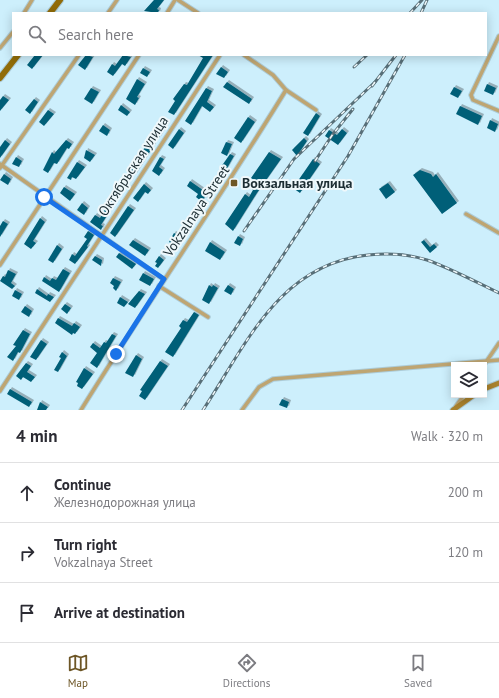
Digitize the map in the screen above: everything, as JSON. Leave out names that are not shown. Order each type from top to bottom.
[{"type":"main road","points":[[51,12],[60,0]]},
{"type":"main road","points":[[0,78],[17,56]]},
{"type":"main road","points":[[487,388],[499,383]]},
{"type":"main road","points":[[454,408],[469,398]]},
{"type":"street","points":[[25,12],[32,0]]},
{"type":"street","points":[[109,12],[117,0]]},
{"type":"street","points":[[168,12],[177,0],[196,12]]},
{"type":"street","points":[[0,48],[12,33]]},
{"type":"street","points":[[499,36],[471,98],[499,111]]},
{"type":"street","points":[[78,56],[1,166],[164,279]]},
{"type":"street","points":[[0,265],[138,56]]},
{"type":"street","name":"Октябрьская улица","points":[[0,391],[219,56]]},
{"type":"street","points":[[245,56],[273,75],[286,90],[316,110]]},
{"type":"street","name":"Vokzalnaya Street","points":[[81,410],[159,286],[247,153],[286,90]]},
{"type":"street","points":[[466,214],[499,233]]},
{"type":"street","points":[[159,286],[208,317]]},
{"type":"street","points":[[487,360],[499,343]]},
{"type":"street","points":[[242,410],[259,387],[274,379],[499,360]]},
{"type":"street","points":[[454,408],[462,398]]},
{"type":"building","points":[[154,0],[164,0],[157,9],[159,10],[158,12],[144,11]]},
{"type":"building","points":[[34,56],[42,56],[32,69],[27,65]]},
{"type":"building","points":[[85,56],[93,57],[85,70],[78,65]]},
{"type":"building","points":[[122,56],[131,57],[125,66],[122,64],[113,76],[107,72],[112,64],[115,66]]},
{"type":"building","points":[[200,56],[212,56],[174,115],[168,112],[175,101],[173,99],[184,84],[187,85],[203,58]]},
{"type":"building","points":[[221,67],[228,72],[224,78],[216,74]]},
{"type":"building","points":[[143,68],[150,72],[147,77],[140,73]]},
{"type":"building","points":[[137,79],[145,84],[137,97],[139,98],[135,105],[126,99]]},
{"type":"building","points":[[227,82],[252,99],[249,104],[223,87]]},
{"type":"building","points":[[487,84],[496,88],[493,95],[484,91]]},
{"type":"building","points":[[454,87],[462,91],[458,98],[450,94]]},
{"type":"building","points":[[91,88],[99,92],[92,104],[84,99]]},
{"type":"building","points":[[206,88],[212,91],[207,102],[214,107],[210,112],[202,106],[191,125],[185,121]]},
{"type":"building","points":[[3,96],[9,100],[0,111],[0,100]]},
{"type":"building","points":[[34,99],[38,102],[30,114],[25,110]]},
{"type":"building","points":[[121,105],[130,112],[127,116],[118,110]]},
{"type":"building","points":[[460,106],[482,116],[478,125],[456,114]]},
{"type":"building","points":[[48,110],[54,114],[44,126],[39,122]]},
{"type":"building","points":[[316,113],[320,116],[308,136],[303,133]]},
{"type":"building","points":[[248,117],[255,122],[241,143],[234,138]]},
{"type":"building","points":[[164,120],[168,123],[159,138],[153,135]]},
{"type":"building","points":[[490,120],[498,124],[495,132],[487,128]]},
{"type":"building","points":[[103,125],[110,130],[107,136],[99,131]]},
{"type":"building","points":[[179,129],[184,133],[173,149],[168,145]]},
{"type":"building","points":[[342,129],[347,133],[338,145],[325,136],[329,130],[337,135]]},
{"type":"building","points":[[304,138],[307,141],[297,156],[292,150]]},
{"type":"building","points":[[5,140],[10,144],[0,158],[0,147]]},
{"type":"building","points":[[66,140],[72,144],[69,149],[67,148],[57,164],[54,163],[48,173],[43,170],[52,152],[54,154]]},
{"type":"building","points":[[149,141],[154,145],[135,175],[129,171]]},
{"type":"building","points":[[226,142],[232,144],[227,156],[221,153]]},
{"type":"building","points":[[86,150],[95,155],[90,162],[84,158]]},
{"type":"building","points":[[269,152],[281,159],[233,231],[225,224],[245,194],[249,197],[253,190],[249,187],[254,180],[251,178]]},
{"type":"building","points":[[230,154],[234,156],[226,170],[221,167]]},
{"type":"building","points":[[16,157],[22,161],[19,167],[12,164]]},
{"type":"building","points":[[160,157],[164,159],[159,167],[163,170],[159,176],[152,171]]},
{"type":"building","points":[[313,159],[320,164],[300,193],[293,188]]},
{"type":"building","points":[[77,162],[85,167],[76,179],[72,177],[71,180],[67,178]]},
{"type":"building","points":[[420,170],[431,174],[433,177],[436,174],[457,203],[442,214],[413,175]]},
{"type":"building","points":[[4,174],[11,179],[8,185],[0,180]]},
{"type":"building","points":[[190,181],[210,195],[208,198],[205,196],[202,202],[196,197],[198,194],[187,186]]},
{"type":"building","points":[[388,183],[395,192],[386,199],[379,189]]},
{"type":"building","points":[[144,184],[151,190],[148,194],[145,192],[138,202],[133,198]]},
{"type":"building","points":[[64,187],[75,194],[70,201],[60,193]]},
{"type":"building","points":[[117,188],[122,192],[101,225],[103,226],[101,230],[90,222],[95,215],[100,218],[107,206],[105,204]]},
{"type":"building","points":[[82,203],[88,208],[84,215],[77,210]]},
{"type":"building","points":[[128,206],[134,210],[115,237],[110,233]]},
{"type":"building","points":[[40,218],[45,222],[33,241],[36,243],[31,249],[24,244]]},
{"type":"building","points":[[3,221],[8,224],[0,237],[0,226]]},
{"type":"building","points":[[88,231],[94,235],[87,246],[88,247],[75,264],[69,260],[72,254],[75,256],[87,239],[84,237]]},
{"type":"building","points":[[174,233],[179,236],[174,245],[169,242]]},
{"type":"building","points":[[238,236],[243,239],[240,246],[234,243]]},
{"type":"building","points":[[133,240],[149,250],[145,256],[129,245]]},
{"type":"building","points":[[424,240],[430,247],[434,244],[437,247],[430,253],[421,242]]},
{"type":"building","points":[[210,242],[225,252],[220,260],[205,251]]},
{"type":"building","points":[[57,245],[62,249],[53,263],[48,260]]},
{"type":"building","points":[[119,253],[136,264],[132,269],[116,257]]},
{"type":"building","points":[[95,256],[102,260],[101,266],[92,260]]},
{"type":"building","points":[[159,256],[164,260],[158,268],[155,266],[157,263],[155,262]]},
{"type":"building","points":[[63,269],[70,273],[59,292],[42,281],[44,277],[50,281],[52,278],[56,280]]},
{"type":"building","points":[[8,270],[16,274],[11,283],[15,286],[12,289],[0,281],[3,276],[5,277]]},
{"type":"building","points":[[143,273],[154,279],[150,286],[139,280]]},
{"type":"building","points":[[113,278],[121,282],[116,291],[113,288],[114,286],[110,283]]},
{"type":"building","points":[[209,285],[212,287],[213,285],[218,288],[209,304],[202,300]]},
{"type":"building","points":[[228,285],[234,289],[231,295],[224,291]]},
{"type":"building","points":[[37,289],[47,296],[48,294],[54,297],[50,302],[35,293]]},
{"type":"building","points":[[15,290],[22,294],[19,300],[12,296]]},
{"type":"building","points":[[139,291],[145,294],[135,308],[128,304]]},
{"type":"building","points":[[120,297],[128,302],[124,307],[117,303]]},
{"type":"building","points":[[65,304],[71,308],[67,314],[61,309]]},
{"type":"building","points":[[25,306],[32,311],[29,317],[21,312]]},
{"type":"building","points":[[194,312],[199,315],[173,357],[165,352],[181,328],[179,326],[183,320],[187,322]]},
{"type":"building","points":[[58,318],[72,326],[74,323],[80,327],[75,334],[73,333],[72,335],[55,323]]},
{"type":"building","points":[[23,330],[30,334],[20,353],[18,352],[13,361],[7,357],[16,346],[13,345]]},
{"type":"building","points":[[112,334],[116,336],[97,368],[90,363],[97,353],[90,347],[93,343],[100,348],[104,342],[106,343]]},
{"type":"building","points":[[41,340],[47,344],[36,360],[30,357]]},
{"type":"building","points":[[62,352],[67,356],[58,372],[54,370],[61,358],[59,357]]},
{"type":"building","points":[[136,355],[142,359],[133,377],[125,373]]},
{"type":"building","points":[[160,361],[168,366],[145,400],[139,396],[142,391],[140,390]]},
{"type":"building","points":[[26,363],[31,366],[27,372],[35,377],[31,382],[23,377],[21,380],[16,376]]},
{"type":"building","points":[[84,368],[93,374],[82,389],[77,386],[78,383],[76,382]]},
{"type":"building","points":[[10,389],[32,402],[29,407],[7,394]]},
{"type":"building","points":[[282,399],[289,402],[287,408],[279,405]]},
{"type":"building","points":[[40,402],[48,407],[46,410],[37,410]]},
{"type":"railway","points":[[411,12],[422,0]]},
{"type":"railway","points":[[421,12],[427,0]]},
{"type":"railway","points":[[354,67],[366,56]]},
{"type":"railway","points":[[372,86],[395,56]]},
{"type":"railway","points":[[182,410],[348,156],[404,56]]},
{"type":"railway","points":[[244,231],[294,159],[375,82]]},
{"type":"railway","points":[[315,161],[333,134],[353,109]]},
{"type":"railway","points":[[203,410],[234,360],[268,312],[288,291],[311,274],[337,262],[375,254],[398,254],[412,256],[446,267],[499,293]]},
{"type":"place","name":"Вокзальная улица","points":[[234,183]]},
{"type":"route","points":[[44,197],[164,279],[116,354]]}]
